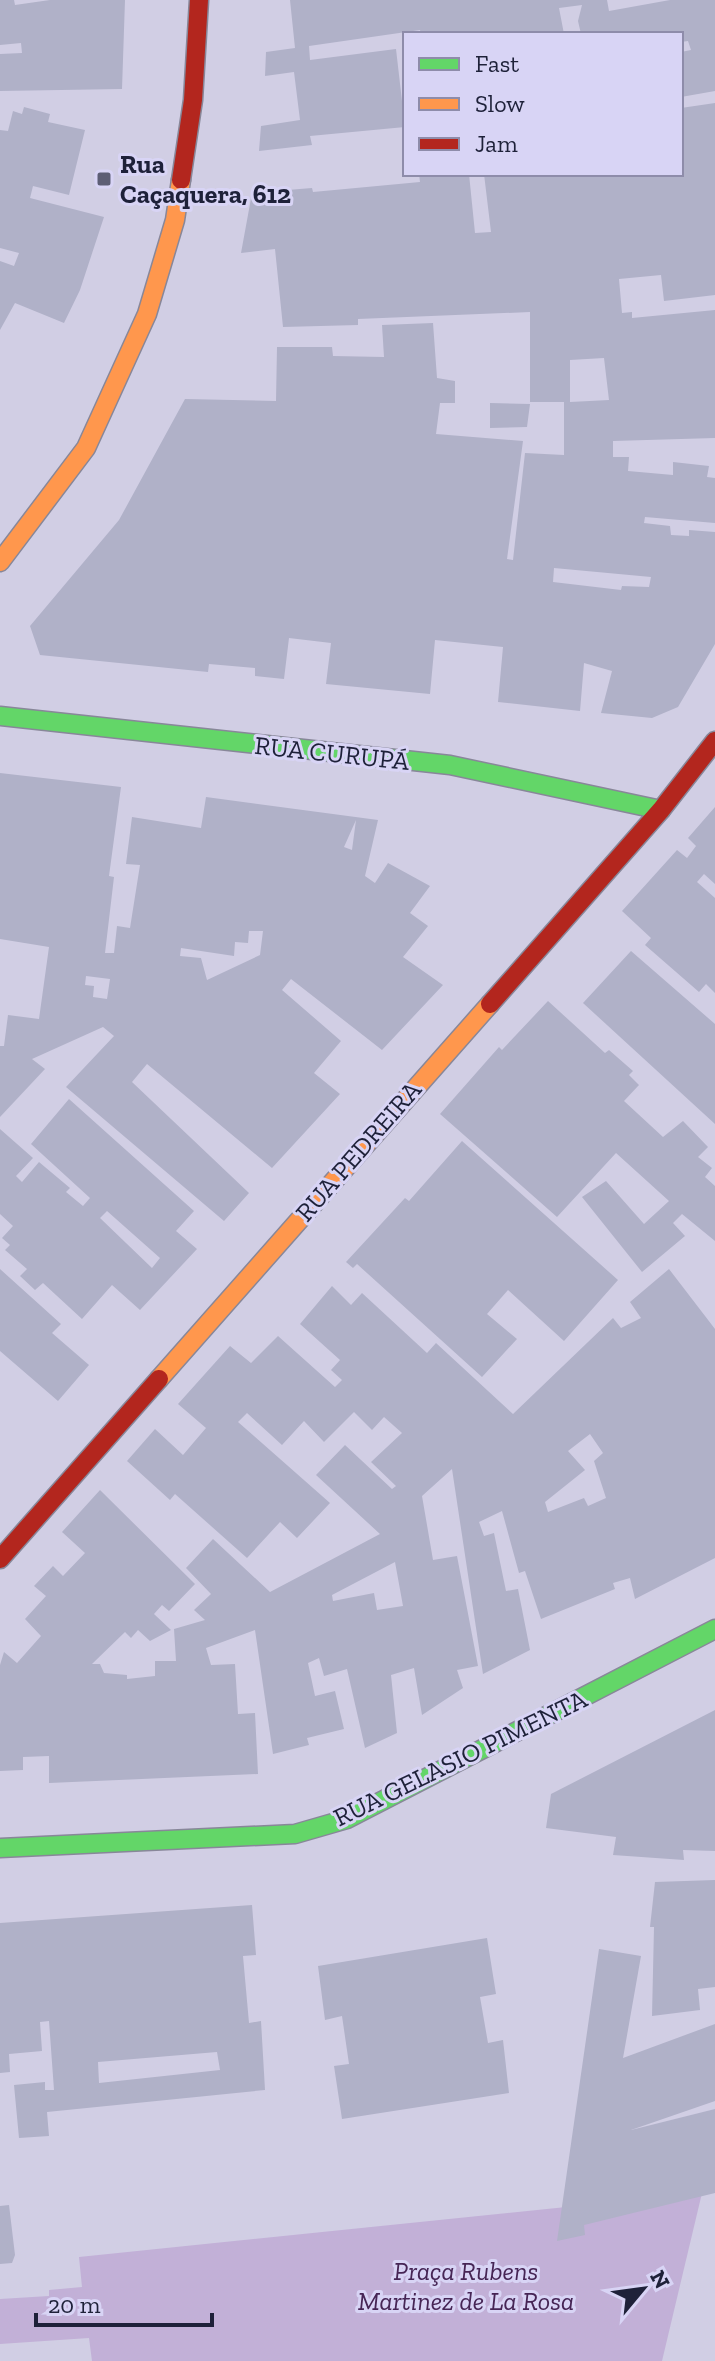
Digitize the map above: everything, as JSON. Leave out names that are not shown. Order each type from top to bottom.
[{"type":"street","points":[[0,562],[86,448],[147,314],[175,220],[193,100],[199,0]]},
{"type":"street","name":"RUA CURUPÁ","points":[[0,716],[450,765],[661,810]]},
{"type":"street","name":"RUA PEDREIRA","points":[[0,1559],[661,810],[715,741]]},
{"type":"street","name":"RUA GELASIO PIMENTA","points":[[0,1848],[295,1834],[347,1819],[715,1629]]},
{"type":"green space","name":"Praça Rubens Martinez de La Rosa","points":[[702,2193],[662,2361],[92,2361],[89,2338],[0,2344],[0,2299],[49,2296],[49,2290],[82,2287],[79,2257]]},
{"type":"building","points":[[0,0],[14,0],[15,5],[50,0],[125,0],[122,89],[0,91],[0,54],[22,53],[21,43],[0,45]]},
{"type":"building","points":[[290,0],[607,0],[609,11],[670,0],[715,0],[715,91],[683,97],[683,52],[691,50],[688,41],[683,42],[683,32],[581,32],[578,21],[582,5],[559,8],[564,32],[420,30],[309,46],[310,60],[396,49],[403,127],[310,136],[312,145],[259,151],[261,126],[300,120],[294,72],[265,76],[266,52],[295,48]]},
{"type":"building","points":[[715,103],[715,295],[664,301],[661,275],[619,279],[622,313],[632,312],[632,318],[715,310],[715,438],[613,441],[613,457],[629,457],[628,471],[673,475],[673,462],[709,466],[707,477],[715,478],[715,523],[645,517],[644,523],[670,526],[671,535],[689,536],[689,530],[715,532],[715,644],[678,707],[652,718],[601,713],[612,671],[584,663],[580,711],[498,702],[503,647],[435,640],[430,694],[326,684],[331,643],[289,638],[284,679],[255,676],[255,668],[209,664],[208,672],[40,655],[30,626],[119,520],[185,399],[276,401],[277,347],[332,347],[333,356],[384,357],[382,325],[433,323],[437,378],[455,381],[455,403],[440,403],[436,434],[523,441],[507,559],[513,560],[525,453],[564,455],[564,402],[530,402],[530,312],[358,319],[358,325],[283,327],[275,249],[241,253],[252,193],[312,188],[313,192],[420,182],[419,176],[469,176],[475,233],[491,232],[484,176],[683,176],[683,108]],"holes":[[[604,358],[609,400],[570,402],[570,360]],[[554,568],[651,577],[649,587],[622,586],[621,590],[553,582]]]},
{"type":"building","points":[[24,107],[50,114],[48,122],[85,130],[69,195],[33,186],[30,198],[104,217],[80,290],[64,323],[15,303],[0,330],[0,261],[14,266],[19,253],[0,248],[0,130],[8,131],[13,111],[22,114]]},
{"type":"building","points":[[490,403],[530,404],[527,427],[490,428]]},
{"type":"building","points":[[0,773],[121,787],[109,876],[114,877],[105,953],[114,953],[117,926],[130,928],[140,865],[126,864],[132,817],[201,828],[206,797],[378,820],[365,876],[375,883],[388,863],[430,886],[410,913],[428,926],[403,957],[443,985],[382,1050],[291,979],[282,990],[341,1041],[314,1073],[340,1094],[272,1168],[147,1064],[132,1082],[249,1193],[224,1221],[66,1087],[114,1036],[103,1027],[32,1059],[45,1069],[0,1117],[0,1046],[4,1046],[8,1015],[39,1019],[49,947],[0,939]],"holes":[[[356,820],[352,850],[344,847]],[[249,931],[263,931],[260,955],[207,980],[201,958],[180,956],[181,948],[234,956],[235,942],[248,943]],[[86,976],[110,979],[107,999],[93,997],[94,986],[85,985]]]},
{"type":"building","points":[[715,807],[715,884],[704,874],[697,882],[715,898],[715,993],[706,984],[699,992],[645,945],[651,938],[622,911],[677,850],[687,858],[696,846],[688,838]]},
{"type":"building","points":[[631,951],[715,1024],[715,1124],[583,1003]]},
{"type":"building","points":[[548,1001],[605,1053],[609,1050],[633,1071],[629,1075],[639,1085],[624,1101],[663,1137],[683,1121],[708,1147],[698,1157],[712,1168],[705,1177],[715,1186],[715,1241],[682,1214],[673,1223],[685,1236],[642,1272],[582,1197],[606,1181],[644,1224],[669,1201],[616,1153],[557,1217],[440,1114],[499,1047],[502,1050]]},
{"type":"building","points":[[69,1099],[194,1211],[176,1231],[197,1249],[140,1310],[112,1285],[82,1319],[43,1283],[35,1290],[20,1276],[27,1269],[5,1250],[10,1245],[2,1238],[13,1226],[0,1214],[0,1129],[33,1158],[16,1176],[22,1182],[39,1162],[70,1188],[66,1192],[83,1206],[90,1198],[31,1144]],"holes":[[[107,1211],[160,1258],[152,1268],[100,1218]]]},
{"type":"building","points":[[462,1141],[618,1280],[564,1341],[508,1290],[487,1314],[517,1339],[482,1377],[357,1264],[353,1268],[346,1262],[405,1198],[409,1201]]},
{"type":"building","points":[[0,1269],[61,1324],[52,1333],[89,1365],[58,1401],[0,1351]]},
{"type":"building","points":[[669,1269],[715,1329],[715,1558],[635,1599],[630,1578],[613,1583],[615,1589],[541,1619],[525,1571],[519,1573],[502,1511],[479,1522],[484,1536],[494,1533],[506,1591],[518,1589],[530,1650],[483,1674],[452,1469],[422,1496],[433,1560],[457,1556],[478,1666],[457,1670],[463,1688],[422,1715],[414,1668],[391,1675],[397,1733],[365,1748],[347,1669],[324,1676],[319,1658],[308,1663],[315,1696],[335,1691],[344,1729],[307,1738],[309,1745],[273,1754],[255,1630],[206,1648],[211,1665],[235,1664],[238,1714],[255,1713],[258,1774],[49,1783],[49,1756],[23,1757],[23,1770],[0,1771],[0,1665],[4,1652],[17,1663],[41,1636],[25,1619],[46,1596],[34,1586],[53,1566],[63,1576],[85,1553],[62,1532],[100,1490],[195,1584],[169,1611],[162,1605],[154,1614],[171,1630],[150,1641],[138,1630],[131,1638],[125,1632],[92,1664],[100,1664],[104,1673],[127,1675],[127,1679],[155,1676],[155,1661],[176,1661],[174,1629],[205,1620],[194,1610],[211,1594],[186,1568],[213,1539],[270,1592],[380,1534],[316,1475],[345,1445],[392,1489],[396,1486],[371,1462],[402,1433],[384,1417],[372,1430],[354,1412],[324,1442],[304,1421],[282,1445],[247,1413],[238,1422],[330,1503],[297,1538],[280,1522],[247,1558],[175,1494],[170,1500],[127,1461],[155,1429],[183,1455],[206,1428],[178,1404],[230,1346],[251,1363],[278,1336],[335,1387],[342,1380],[331,1370],[340,1360],[300,1324],[332,1286],[351,1305],[362,1293],[427,1353],[436,1343],[513,1414],[613,1318],[621,1328],[641,1318],[630,1302]],"holes":[[[590,1434],[603,1453],[594,1461],[606,1498],[588,1506],[584,1498],[548,1512],[545,1502],[585,1470],[568,1451]],[[395,1562],[403,1606],[377,1610],[374,1593],[333,1601],[332,1595]]]},
{"type":"building","points":[[715,1710],[715,1851],[683,1850],[684,1860],[613,1855],[616,1837],[546,1828],[551,1794]]},
{"type":"building","points":[[715,1880],[715,1987],[698,1989],[700,2010],[652,2016],[654,1927],[650,1927],[655,1882]]},
{"type":"building","points":[[252,1905],[256,1955],[243,1956],[249,2023],[261,2021],[265,2090],[47,2112],[49,2136],[19,2138],[14,2085],[45,2082],[45,2090],[54,2090],[49,2021],[40,2022],[42,2051],[9,2054],[10,2072],[0,2073],[0,1923]],"holes":[[[217,2052],[220,2070],[99,2083],[98,2062]]]},
{"type":"building","points":[[487,1938],[496,1994],[480,1997],[488,2043],[503,2040],[509,2093],[342,2119],[334,2066],[349,2064],[342,2016],[325,2020],[318,1966]]},
{"type":"building","points":[[599,1949],[641,1956],[623,2058],[715,2024],[715,2101],[631,2130],[715,2109],[715,2193],[584,2225],[585,2235],[557,2241]]},
{"type":"building","points":[[9,2205],[15,2255],[12,2263],[0,2264],[0,2206]]},
{"type":"traffic: fast","points":[[0,716],[450,765],[661,810]]},
{"type":"traffic: fast","points":[[0,1848],[295,1834],[347,1819],[715,1629]]},
{"type":"traffic: slow","points":[[0,562],[86,448],[147,314],[175,220],[181,180]]},
{"type":"traffic: slow","points":[[159,1379],[490,1004]]},
{"type":"traffic: jam","points":[[181,180],[193,100],[199,0]]},
{"type":"traffic: jam","points":[[490,1004],[661,810],[715,741]]},
{"type":"traffic: jam","points":[[0,1559],[159,1379]]},
{"type":"place","name":"Rua Caçaquera, 612","points":[[104,179]]}]
